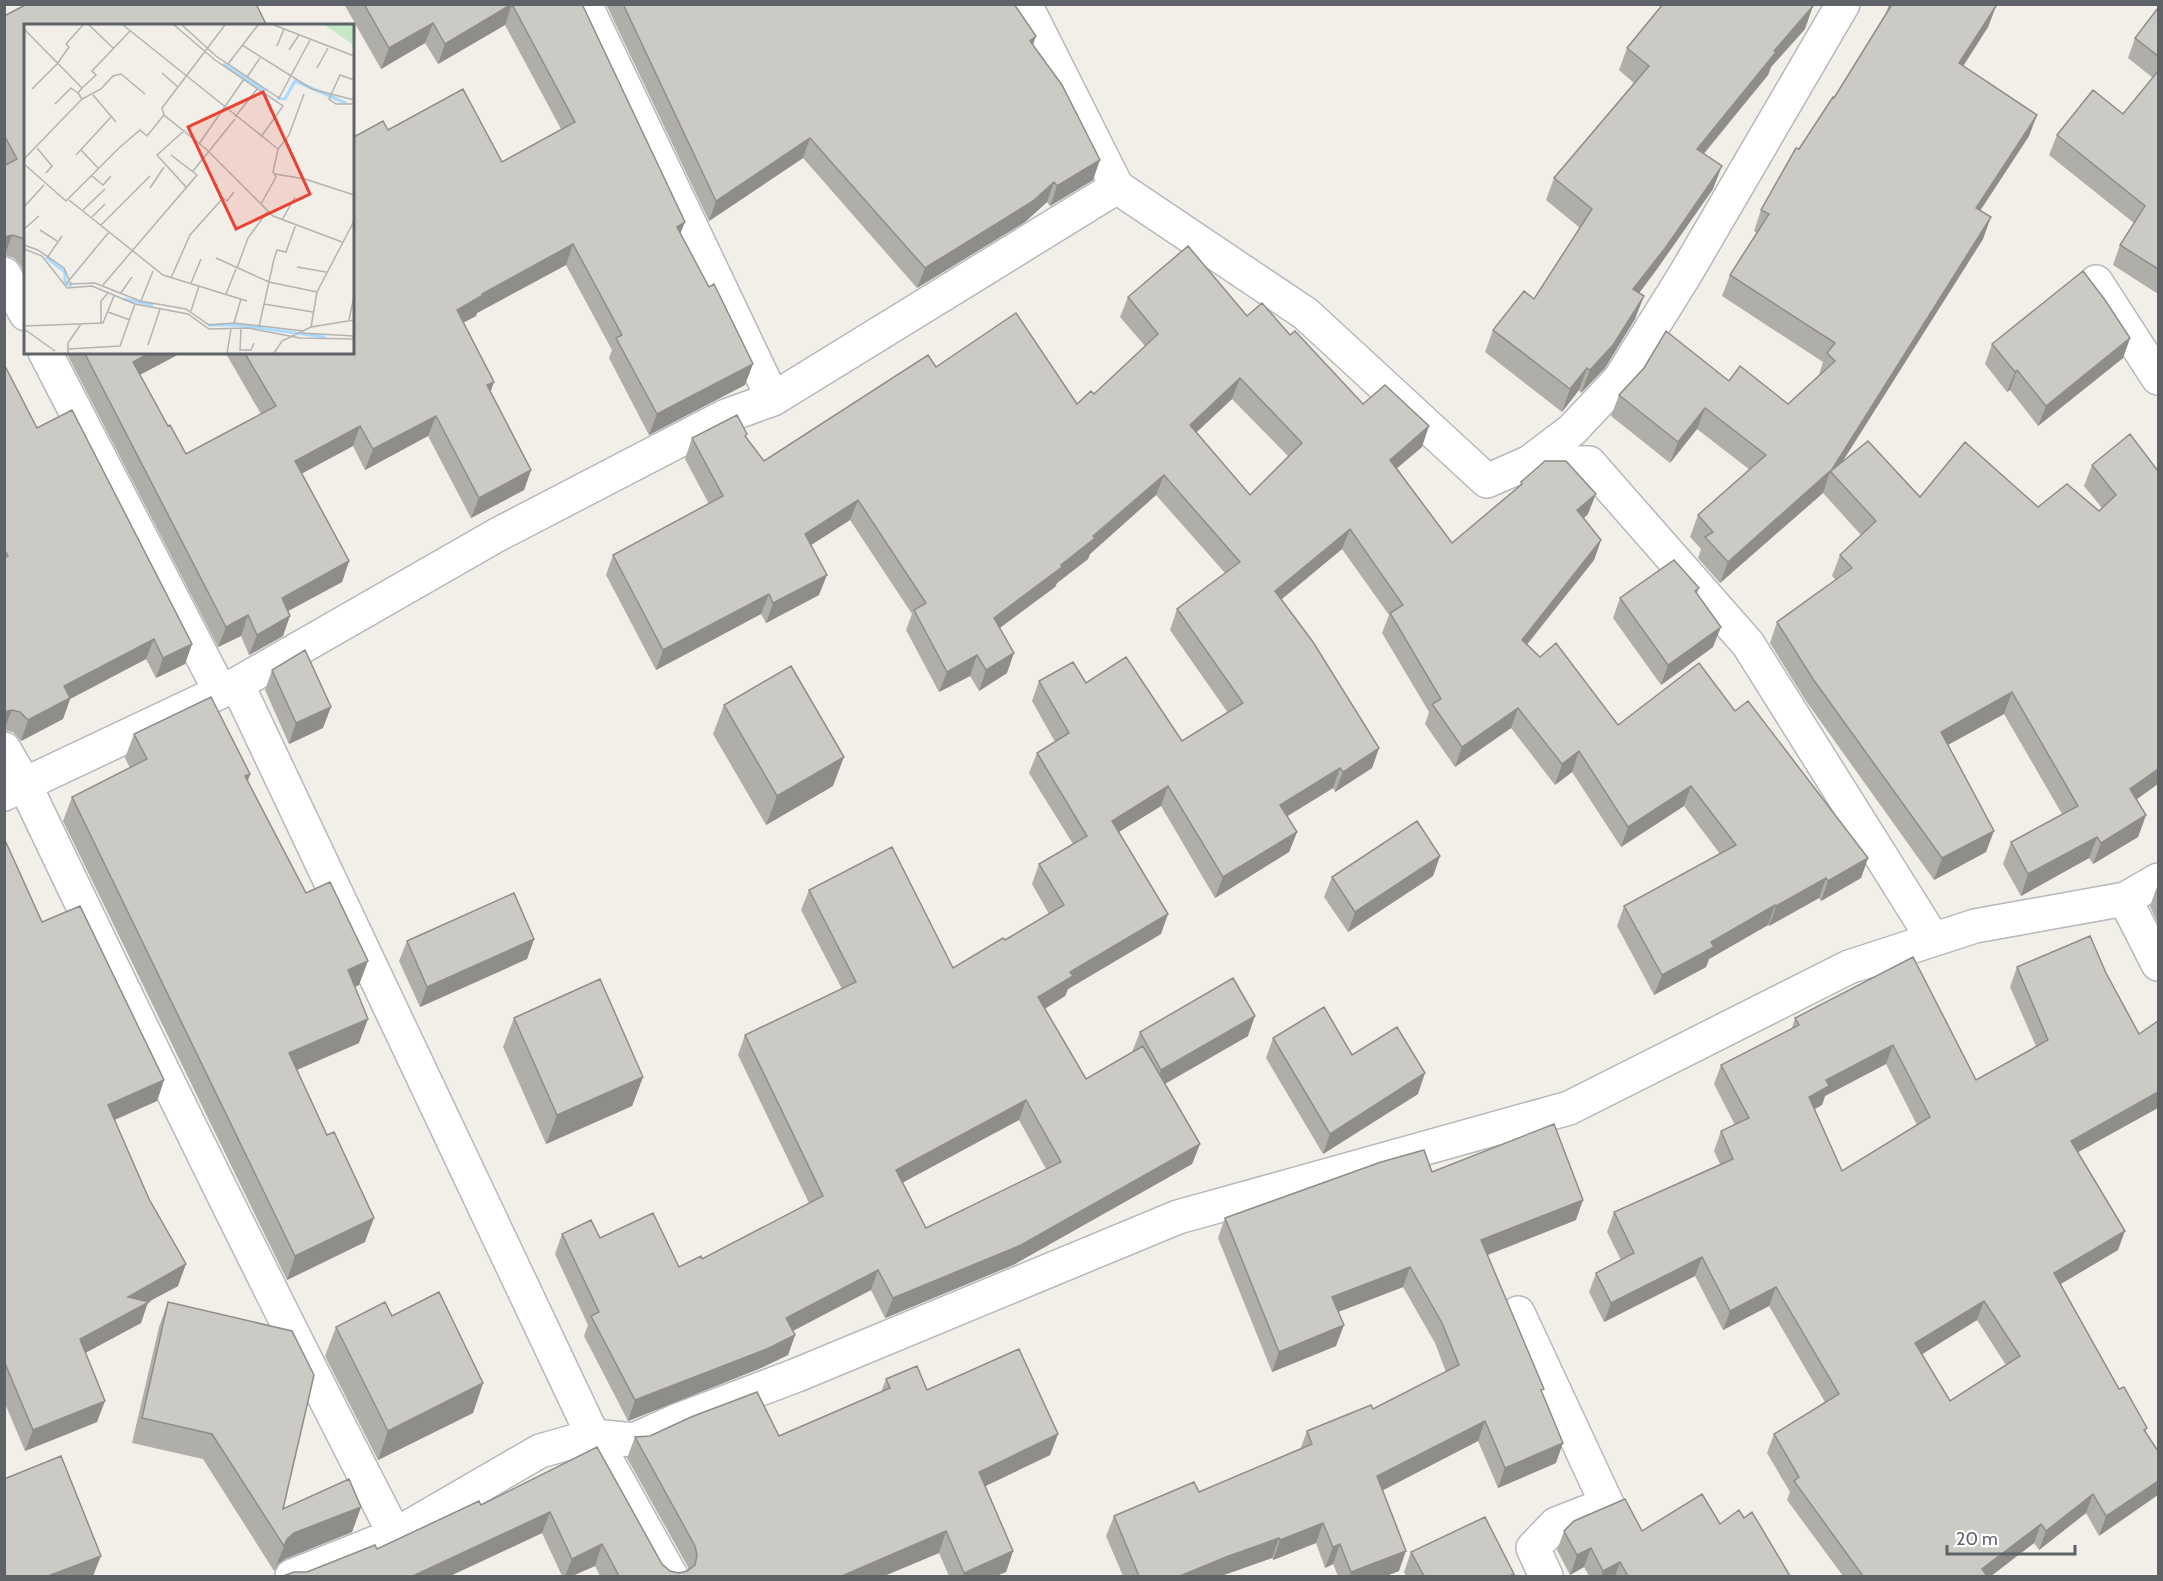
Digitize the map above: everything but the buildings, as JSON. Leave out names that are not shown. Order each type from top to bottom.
[{"type":"street","points":[[585,4],[773,399]]},
{"type":"street","points":[[1025,4],[1117,187],[1306,314],[1487,481],[1530,462],[1572,430],[1620,379],[1686,273],[1843,4]]},
{"type":"street","points":[[15,790],[229,688],[497,535],[726,416],[773,399],[1117,187]]},
{"type":"street","points":[[4,274],[24,311]]},
{"type":"street","points":[[2096,282],[2158,378]]},
{"type":"street","points":[[46,354],[229,688],[593,1436],[671,1576]]},
{"type":"street","points":[[1530,462],[1589,463],[1748,644],[1934,939]]},
{"type":"street","points":[[4,749],[15,790],[165,1079],[321,1391],[396,1535]]},
{"type":"street","points":[[292,1576],[396,1535],[540,1450],[593,1436],[634,1440],[676,1420],[797,1375],[1178,1217],[1569,1108],[1849,966],[1975,926],[2125,898],[2158,880]]},
{"type":"street","points":[[2125,898],[2158,964]]},
{"type":"street","points":[[1518,1313],[1607,1504],[1556,1524],[1533,1548],[1546,1576]]}]
